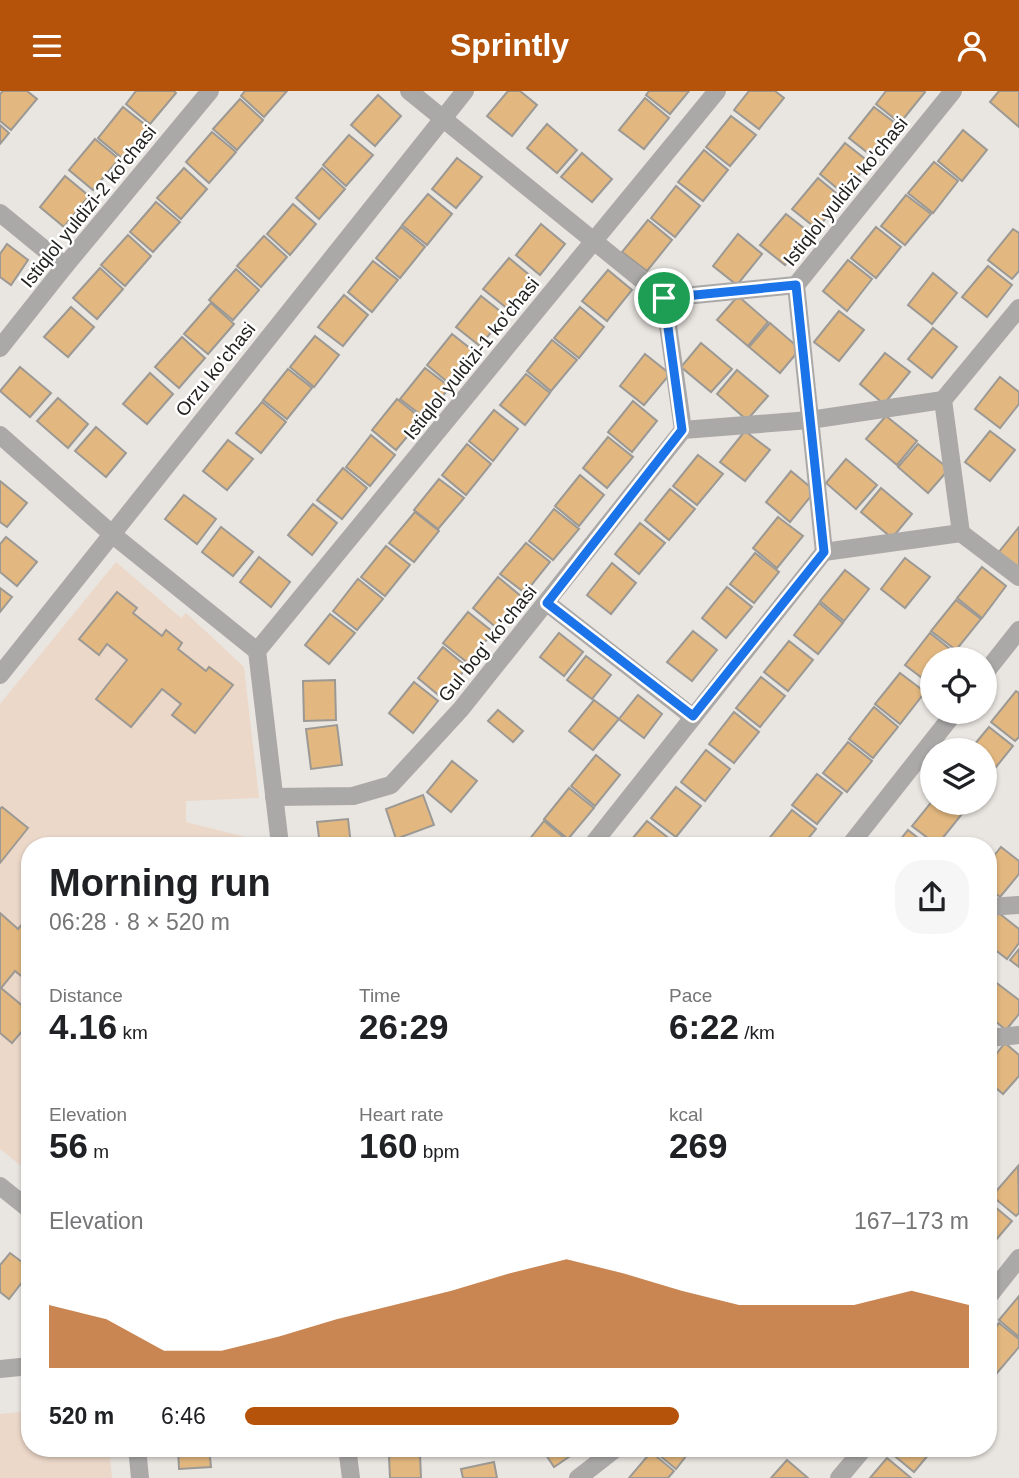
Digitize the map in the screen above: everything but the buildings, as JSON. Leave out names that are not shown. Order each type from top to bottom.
[{"type":"street","name":"Istiqlol yuldizi-2 ko'chasi","points":[[0,348],[210,91]]},
{"type":"street","points":[[408,91],[664,298],[682,430],[810,420],[943,400],[1019,308]]},
{"type":"street","name":"Orzu ko'chasi","points":[[0,675],[465,91]]},
{"type":"street","name":"Istiqlol yuldizi-1 ko'chasi","points":[[257,651],[717,91]]},
{"type":"street","name":"Istiqlol yuldizi ko'chasi","points":[[796,285],[953,91]]},
{"type":"street","points":[[0,212],[65,266]]},
{"type":"street","points":[[664,298],[796,285],[824,552]]},
{"type":"street","points":[[943,400],[961,533]]},
{"type":"street","name":"Gul bog' ko'chasi","points":[[274,797],[353,796],[391,785],[461,709],[682,430]]},
{"type":"street","points":[[0,435],[113,535],[257,651],[279,837]]},
{"type":"street","points":[[598,837],[824,552],[961,533],[1019,577]]},
{"type":"street","points":[[547,603],[693,716]]},
{"type":"street","points":[[997,658],[1019,630]]},
{"type":"street","points":[[856,837],[946,724]]},
{"type":"street","points":[[997,906],[1019,905]]},
{"type":"street","points":[[997,1037],[1019,1035]]},
{"type":"street","points":[[0,1186],[21,1203]]},
{"type":"street","points":[[997,1286],[1019,1258]]},
{"type":"street","points":[[0,1369],[21,1367]]},
{"type":"street","points":[[138,1457],[140,1478]]},
{"type":"street","points":[[348,1457],[351,1478]]},
{"type":"street","points":[[579,1478],[605,1457]]},
{"type":"street","points":[[839,1478],[857,1457]]},
{"type":"shaded area","points":[[116,562],[181,618],[186,613],[244,667],[259,798],[186,801],[186,822],[246,837],[21,837],[21,1166],[0,1149],[0,704]]},
{"type":"shaded area","points":[[21,1412],[21,1457],[110,1457],[112,1478],[0,1478],[0,1414]]},
{"type":"route","points":[[796,285],[824,552],[693,716],[547,603],[682,430],[664,298],[796,285]]}]
